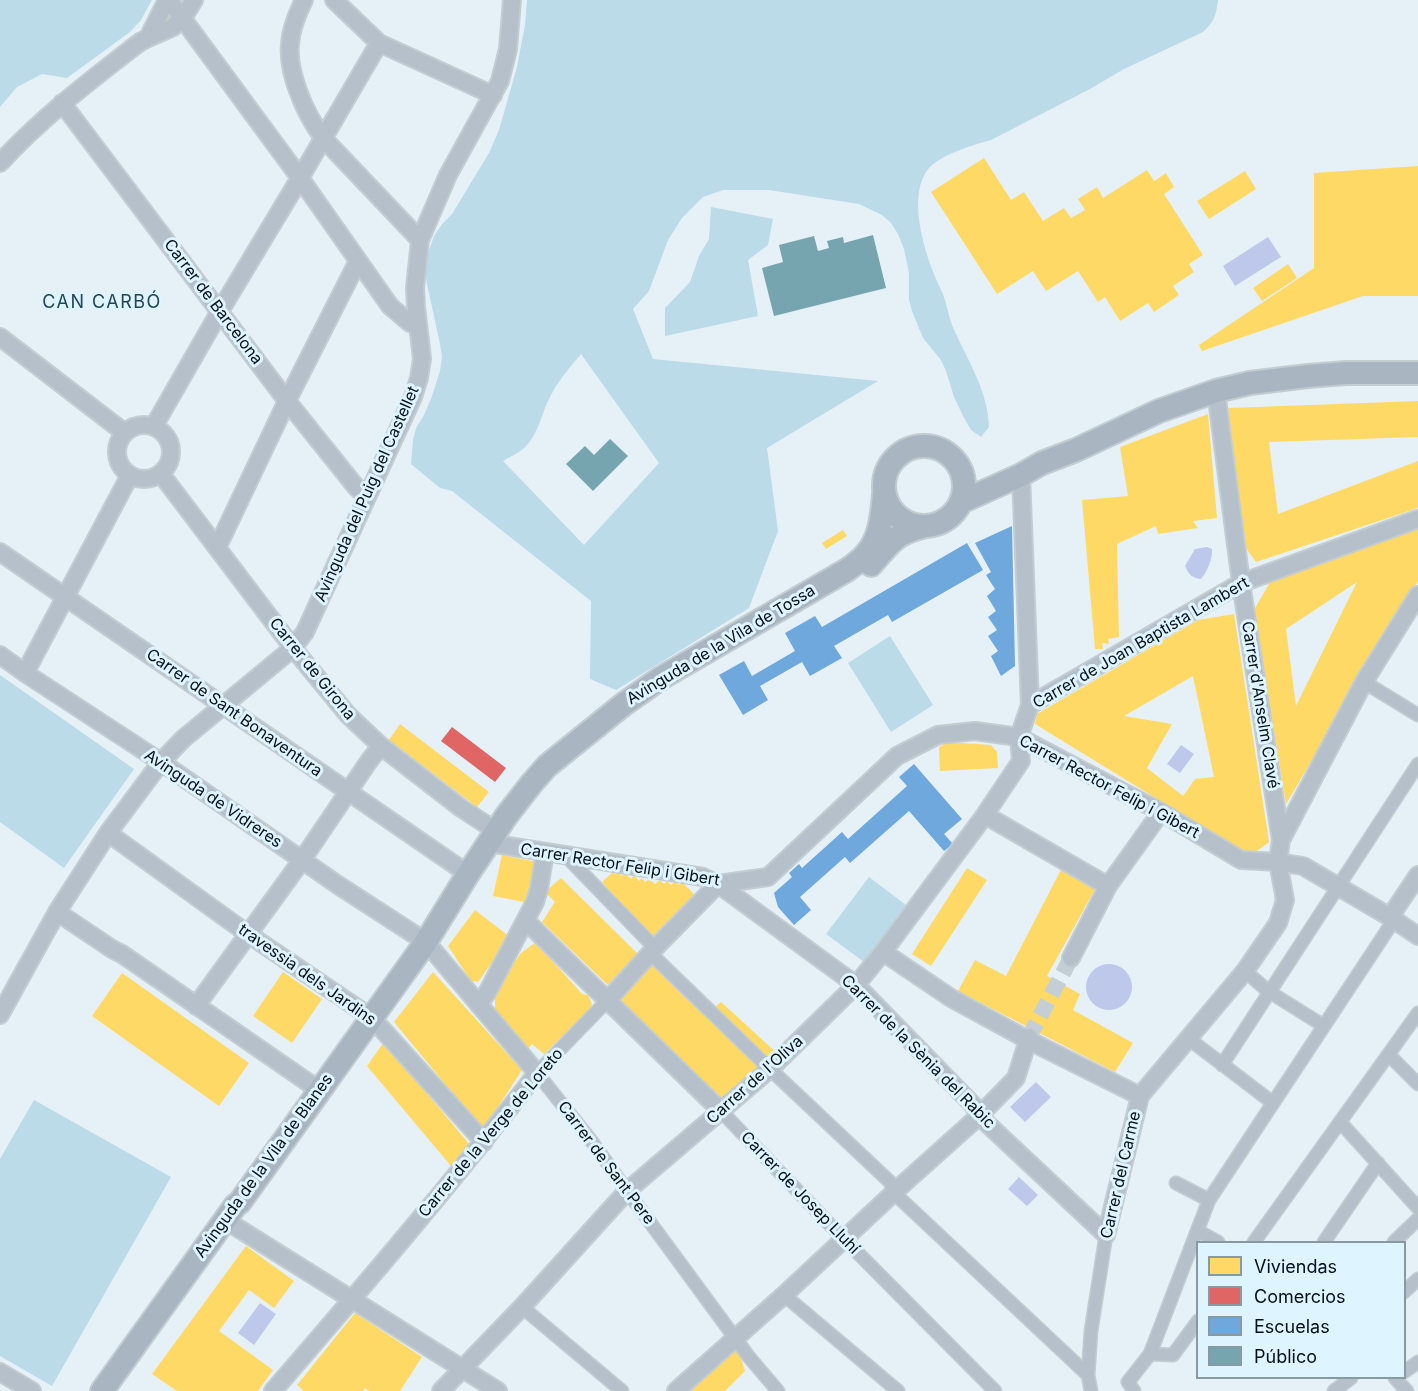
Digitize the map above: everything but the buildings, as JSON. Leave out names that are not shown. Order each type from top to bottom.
[{"type":"main road","points":[[961,502],[1021,475],[1071,442],[1120,416],[1168,395],[1212,381],[1293,365],[1418,362]]},
{"type":"main road","points":[[1042,463],[1076,450],[1159,411],[1216,391],[1269,380],[1308,376],[1346,373],[1418,373]]},
{"type":"main road","points":[[913,447],[938,449],[945,453],[959,469],[964,491],[961,502],[955,512],[937,524],[926,526],[913,524],[896,514],[886,502],[883,485],[892,462],[913,447]]},
{"type":"main road","points":[[959,469],[986,477],[1021,475]]},
{"type":"main road","name":"Avinguda de la Vila de Tossa","points":[[426,942],[493,837],[547,766],[624,704],[661,678],[847,570],[865,556],[878,531],[884,494]]},
{"type":"main road","name":"Avinguda de la Vila de Tossa","points":[[493,837],[505,828],[562,768],[648,701],[687,675],[861,573],[872,564],[889,543],[901,534],[926,526]]},
{"type":"main road","name":"Avinguda de la Vila de Blanes","points":[[103,1391],[426,942]]},
{"type":"street","points":[[148,38],[168,0],[300,178],[390,306],[410,323],[418,326]]},
{"type":"street","points":[[0,163],[62,103],[140,42],[172,27],[183,18],[194,0]]},
{"type":"street","points":[[304,0],[291,36],[290,53],[291,64],[305,107],[324,139],[420,240]]},
{"type":"street","points":[[334,0],[380,42],[493,95]]},
{"type":"street","name":"Avinguda del Puig del Castellet","points":[[0,1016],[57,912],[108,833],[160,762],[183,739],[293,648],[305,632],[413,397],[422,359],[415,288],[420,240],[448,175],[500,81],[508,49],[512,0]]},
{"type":"street","points":[[154,426],[380,42]]},
{"type":"street","name":"Carrer de Barcelona","points":[[62,103],[287,401],[356,487],[367,497]]},
{"type":"street","points":[[217,548],[287,401],[358,261]]},
{"type":"street","points":[[0,337],[124,433]]},
{"type":"street","name":"Carrer d'Anselm Clavé","points":[[1216,391],[1241,583],[1281,840]]},
{"type":"street","points":[[138,425],[154,426],[166,435],[170,444],[170,462],[161,474],[148,479],[136,478],[119,464],[117,454],[119,441],[124,433],[138,425]]},
{"type":"street","name":"Carrer de Girona","points":[[161,474],[293,648],[348,715],[381,746],[461,808],[493,837]]},
{"type":"street","points":[[26,674],[130,475]]},
{"type":"street","points":[[1021,475],[1030,705]]},
{"type":"street","name":"Carrer de Joan Baptista Lambert","points":[[1019,737],[1030,705],[1241,583],[1418,519]]},
{"type":"street","name":"Carrer de Sant Bonaventura","points":[[0,552],[468,874]]},
{"type":"street","points":[[1418,595],[1364,682],[1281,840],[1278,862],[1303,866],[1392,918],[1418,936]]},
{"type":"street","name":"Avinguda de Vidreres","points":[[0,655],[426,942]]},
{"type":"street","points":[[1364,682],[1418,715]]},
{"type":"street","name":"Carrer Rector Felip i Gibert","points":[[493,837],[545,852],[703,877],[718,884],[768,877],[897,756],[938,735],[975,731],[1019,737],[1161,812],[1242,860],[1278,862]]},
{"type":"street","name":"Carrer de l'Oliva","points":[[441,1391],[522,1307],[627,1191],[770,1069],[856,985],[985,814],[1021,761],[1019,737]]},
{"type":"street","points":[[196,1005],[302,860],[381,746]]},
{"type":"street","points":[[1222,1065],[1418,764]]},
{"type":"street","points":[[1071,958],[1108,886],[1161,812]]},
{"type":"street","points":[[985,814],[1108,886]]},
{"type":"street","name":"travessia dels Jardins","points":[[108,833],[248,934],[372,1018],[484,1142]]},
{"type":"street","points":[[479,1004],[526,921],[537,896],[545,852]]},
{"type":"street","points":[[565,855],[652,951],[770,1069],[1088,1375]]},
{"type":"street","name":"Carrer del Carme","points":[[1091,1391],[1088,1375],[1091,1330],[1106,1235],[1140,1096],[1245,971],[1278,923],[1285,900],[1278,862]]},
{"type":"street","points":[[1134,1391],[1128,1382],[1150,1354],[1209,1200],[1324,1026],[1418,875]]},
{"type":"street","name":"Carrer de la Verge de Loreto","points":[[273,1391],[484,1142],[537,1073],[718,884]]},
{"type":"street","name":"Carrer de la Sènia del Rabic","points":[[718,884],[856,985],[973,1105],[979,1116],[1106,1235]]},
{"type":"street","points":[[57,912],[319,1090]]},
{"type":"street","name":"Carrer de Josep Lluhí","points":[[526,921],[721,1111],[995,1391]]},
{"type":"street","name":"Carrer de Sant Pere","points":[[426,942],[593,1143],[749,1357],[778,1391]]},
{"type":"street","points":[[883,952],[951,998],[1140,1096]]},
{"type":"street","points":[[1245,971],[1269,991],[1324,1026]]},
{"type":"street","points":[[1255,1241],[1418,1013]]},
{"type":"street","points":[[676,1391],[844,1239],[892,1188],[979,1116],[1016,1078],[1028,1039]]},
{"type":"street","points":[[1189,1039],[1273,1103]]},
{"type":"street","points":[[1389,1055],[1418,1084]]},
{"type":"street","points":[[1341,1123],[1418,1208]]},
{"type":"street","points":[[1325,1241],[1378,1163]]},
{"type":"street","points":[[1176,1183],[1209,1200]]},
{"type":"street","points":[[1395,1241],[1418,1219]]},
{"type":"street","points":[[225,1220],[498,1391]]},
{"type":"street","points":[[1198,1231],[1216,1241]]},
{"type":"street","points":[[1406,1290],[1418,1279]]},
{"type":"street","points":[[784,1295],[898,1391]]},
{"type":"street","points":[[522,1307],[622,1391]]},
{"type":"street","points":[[1150,1354],[1173,1355],[1196,1322]]},
{"type":"street","points":[[1406,1375],[1418,1362]]},
{"type":"street","points":[[0,1372],[32,1391]]},
{"type":"street","points":[[1334,1391],[1349,1379]]},
{"type":"shaded area","points":[[0,0],[152,0],[141,20],[130,32],[67,78],[42,74],[17,87],[0,107]]},
{"type":"shaded area","points":[[527,0],[1218,0],[1214,18],[1203,32],[1124,69],[991,140],[942,158],[929,168],[923,178],[918,204],[921,232],[952,325],[985,400],[989,427],[981,437],[971,430],[954,397],[941,360],[923,338],[909,300],[909,273],[904,249],[891,223],[882,215],[859,204],[769,190],[723,190],[703,197],[682,218],[668,240],[649,291],[633,309],[653,359],[878,381],[767,448],[778,531],[749,608],[616,690],[590,679],[591,601],[452,491],[440,488],[411,464],[416,428],[432,396],[442,357],[427,284],[426,259],[434,236],[452,214],[489,153],[499,130],[517,67]],"holes":[[[581,354],[659,463],[584,545],[503,461],[521,451],[533,437],[554,389]]]},
{"type":"shaded area","points":[[711,207],[773,219],[768,245],[748,260],[758,316],[665,336],[665,308],[690,282],[699,256],[709,239]]},
{"type":"shaded area","points":[[1268,237],[1281,257],[1235,286],[1223,266]]},
{"type":"shaded area","points":[[1207,547],[1212,549],[1209,565],[1201,579],[1195,578],[1189,574],[1185,566],[1195,549]]},
{"type":"shaded area","points":[[890,636],[933,705],[891,732],[848,663]]},
{"type":"shaded area","points":[[0,675],[134,769],[64,868],[0,822]]},
{"type":"shaded area","points":[[1181,745],[1194,754],[1180,773],[1167,764]]},
{"type":"shaded area","points":[[869,877],[906,905],[864,962],[826,934]]},
{"type":"shaded area","points":[[1109,964],[1125,971],[1132,987],[1125,1003],[1109,1010],[1093,1003],[1086,987],[1093,971]]},
{"type":"shaded area","points":[[1036,1082],[1051,1097],[1025,1122],[1010,1107]]},
{"type":"shaded area","points":[[34,1100],[171,1177],[52,1386],[0,1356],[0,1159]]},
{"type":"shaded area","points":[[1019,1177],[1038,1195],[1027,1206],[1008,1189]]},
{"type":"shaded area","points":[[260,1303],[276,1314],[254,1345],[238,1333]]},
{"type":"tunnel","points":[[1029,1037],[1071,958]]},
{"type":"district","name":"CAN CARBÓ","points":[[102,303]]}]
